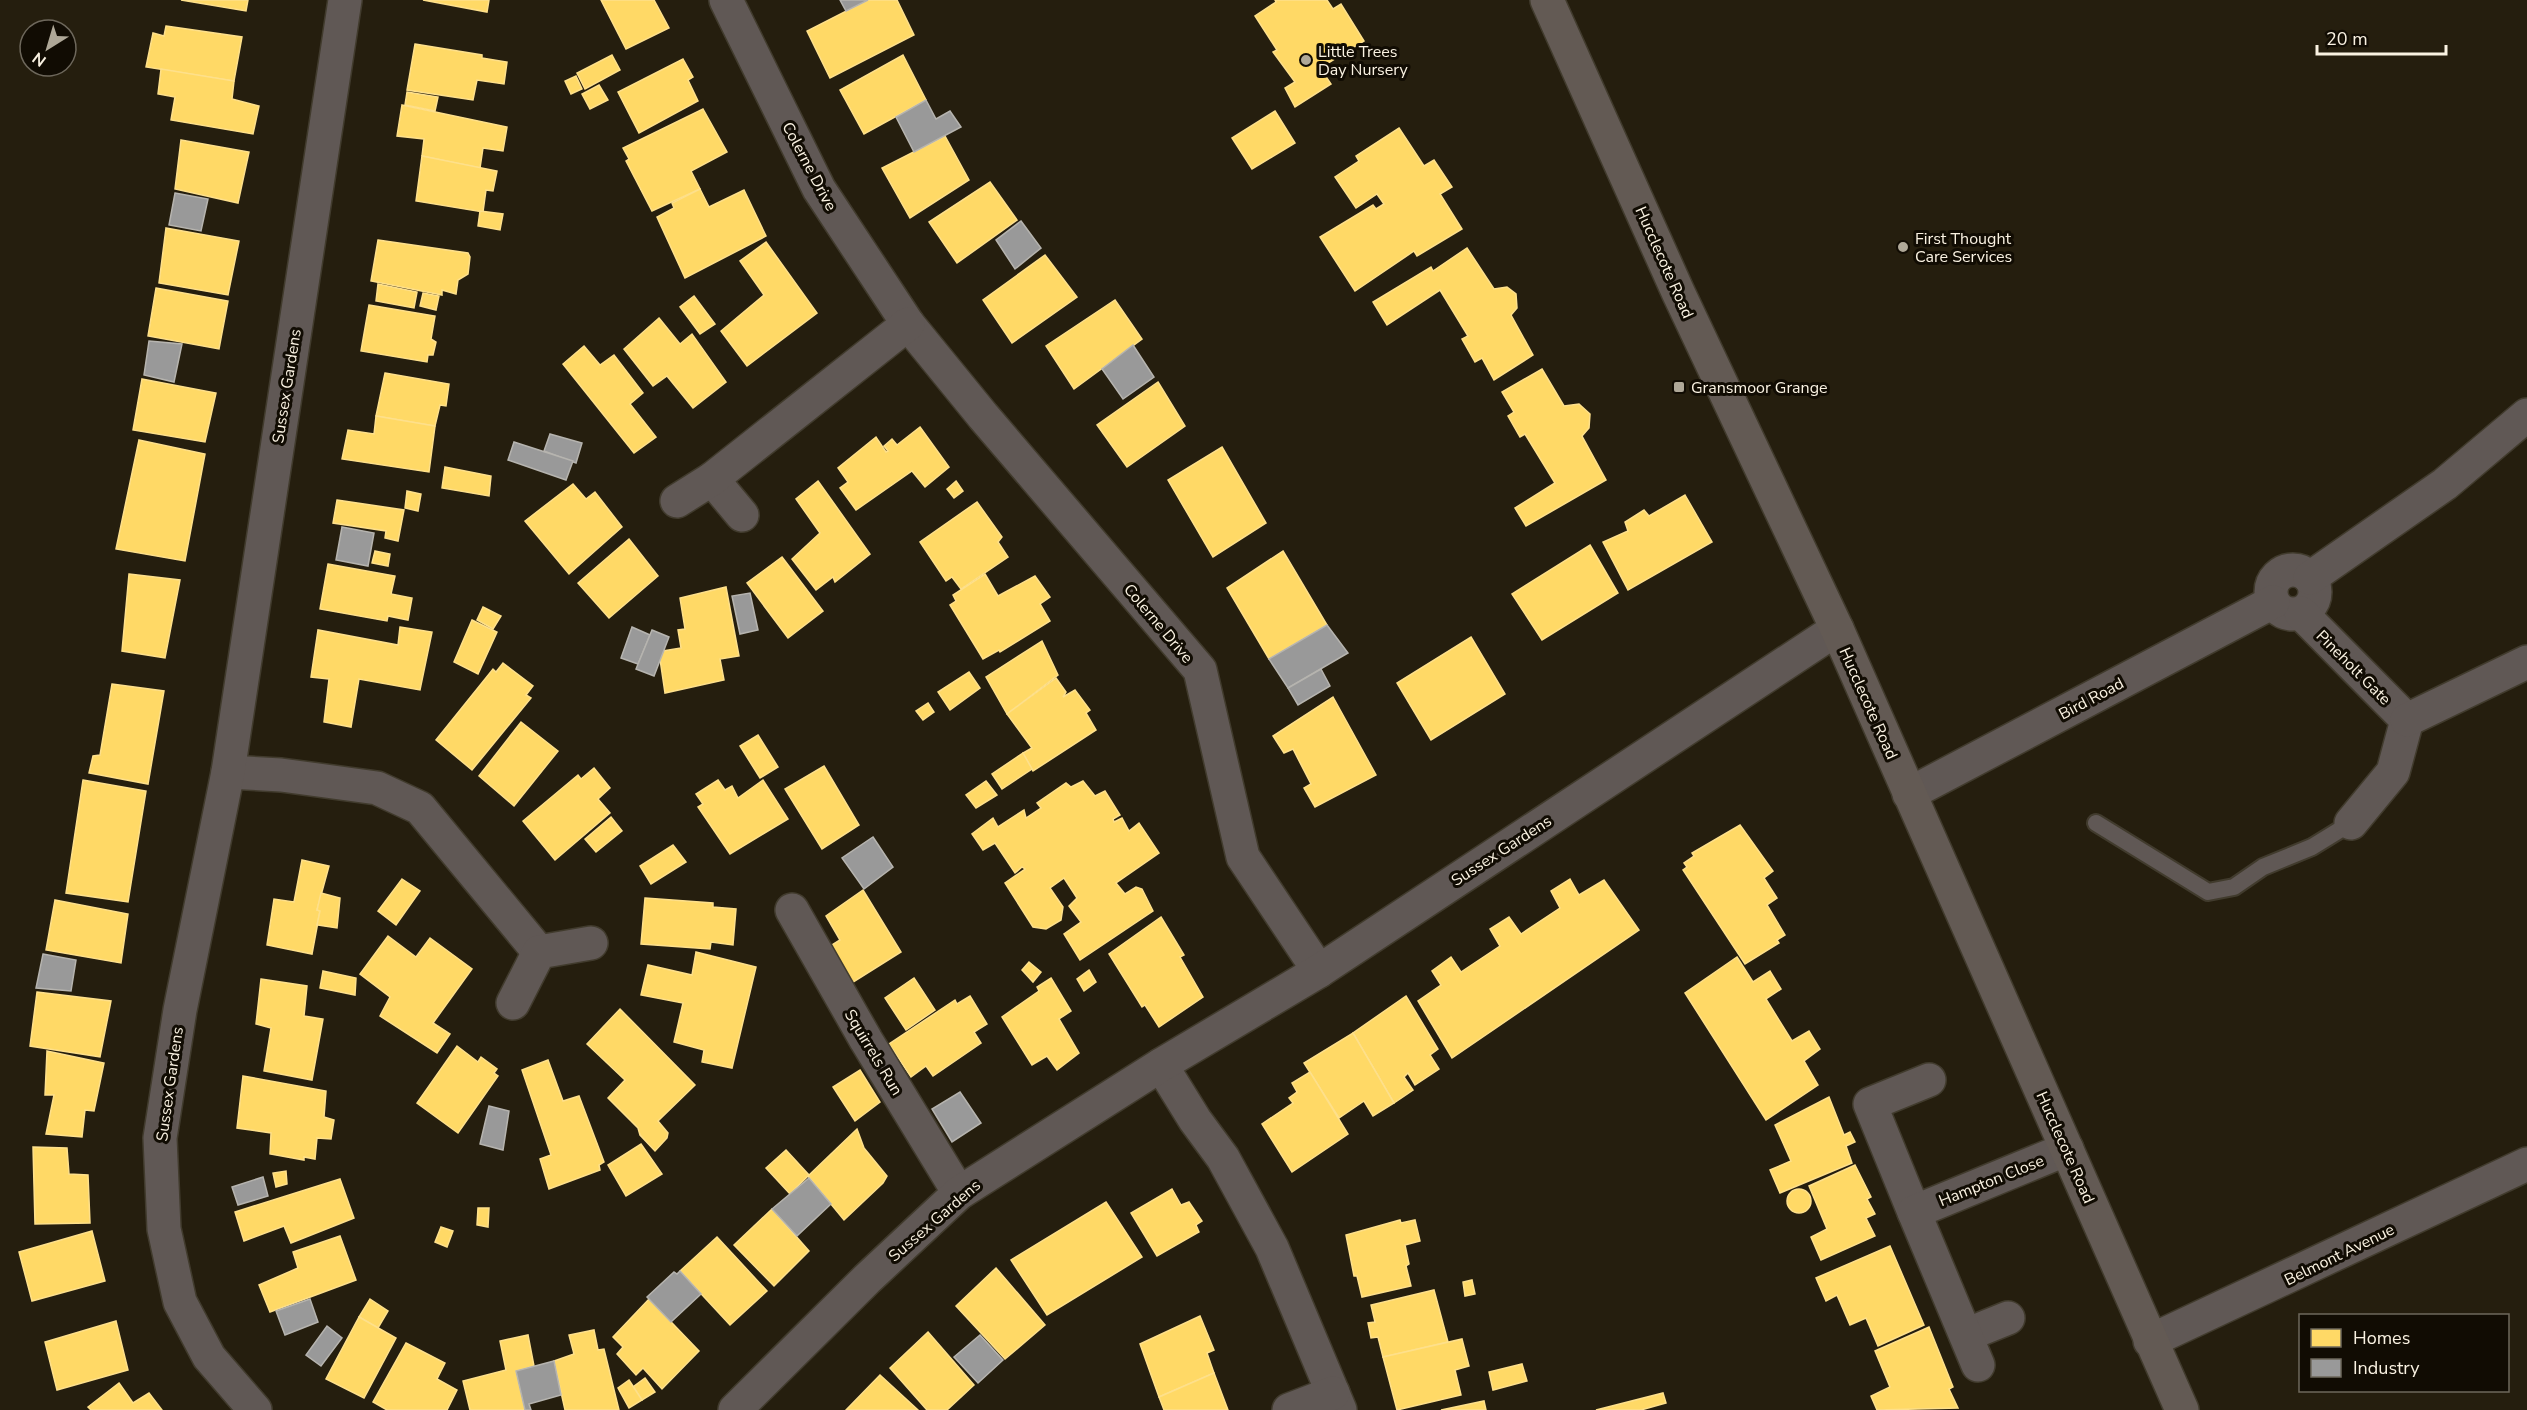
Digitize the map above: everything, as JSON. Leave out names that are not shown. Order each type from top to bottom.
[{"type":"street","name":"Sussex Gardens","points":[[255,1410],[209,1357],[180,1302],[164,1229],[159,1138],[180,1010],[228,772],[345,0]]},
{"type":"street","name":"Colerne Drive","points":[[726,0],[819,189],[908,324],[1200,670],[1243,857],[1319,971]]},
{"type":"street","name":"Hucclecote Road","points":[[1547,0],[1678,292],[1837,629],[2182,1410]]},
{"type":"street","points":[[677,501],[712,479],[908,324]]},
{"type":"street","points":[[2287,607],[2270,588],[2278,575],[2291,569],[2298,570],[2310,578],[2445,484],[2527,414]]},
{"type":"street","points":[[712,479],[742,515]]},
{"type":"street","name":"Pineholt Gate","points":[[2287,607],[2408,720]]},
{"type":"street","name":"Bird Road","points":[[1909,794],[2287,607]]},
{"type":"street","name":"Sussex Gardens","points":[[735,1410],[867,1279],[959,1193],[1161,1065],[1319,971],[1837,629]]},
{"type":"street","points":[[2350,823],[2393,772],[2408,720],[2527,662]]},
{"type":"street","points":[[228,772],[281,775],[377,788],[420,808],[539,952]]},
{"type":"street","name":"Squirrels Run","points":[[792,910],[866,1040],[959,1193]]},
{"type":"street","points":[[539,952],[591,943]]},
{"type":"street","points":[[513,1003],[539,952]]},
{"type":"street","points":[[1161,1065],[1195,1120],[1223,1158],[1272,1248],[1336,1402],[1290,1410]]},
{"type":"street","points":[[1929,1080],[1870,1104],[1978,1365]]},
{"type":"street","name":"Hampton Close","points":[[1914,1212],[2067,1149]]},
{"type":"street","name":"Belmont Avenue","points":[[2150,1341],[2527,1164]]},
{"type":"street","points":[[1966,1335],[2008,1318]]},
{"type":"lane","points":[[2096,822],[2208,892],[2234,887],[2263,867],[2312,847],[2350,823]]},
{"type":"building: Homes","points":[[181,0],[248,0],[246,11]]},
{"type":"building: Homes","points":[[423,0],[489,0],[487,12]]},
{"type":"building: Homes","points":[[601,0],[654,0],[669,28],[626,49]]},
{"type":"building: Homes","points":[[868,0],[897,0],[914,35],[830,78],[807,31]]},
{"type":"building: Homes","name":"Little Trees Day Nursery","points":[[1275,0],[1327,0],[1333,9],[1341,4],[1364,41],[1320,68],[1331,84],[1295,107],[1285,88],[1295,82],[1273,52],[1277,50],[1255,16],[1276,2]]},
{"type":"building: Homes","points":[[166,26],[242,37],[234,81],[146,67],[153,33],[164,36]]},
{"type":"building: Homes","points":[[415,44],[482,55],[482,58],[507,62],[504,84],[477,80],[473,100],[407,90]]},
{"type":"building: Homes","points":[[612,55],[620,70],[585,89],[577,73]]},
{"type":"building: Homes","points":[[903,55],[926,100],[864,134],[840,90]]},
{"type":"building: Homes","points":[[683,59],[693,77],[688,80],[698,101],[639,133],[618,92]]},
{"type":"building: Homes","points":[[161,69],[234,81],[232,99],[259,106],[253,134],[171,120],[175,97],[158,94]]},
{"type":"building: Homes","points":[[576,76],[582,89],[571,94],[565,81]]},
{"type":"building: Homes","points":[[599,85],[608,100],[590,109],[582,94]]},
{"type":"building: Homes","points":[[407,92],[438,97],[435,111],[405,105]]},
{"type":"building: Homes","points":[[402,105],[507,127],[503,151],[483,148],[480,168],[422,156],[424,139],[397,136]]},
{"type":"building: Homes","points":[[703,109],[727,152],[691,171],[700,189],[652,211],[626,161],[629,159],[623,148]]},
{"type":"building: Homes","points":[[1275,111],[1295,143],[1252,169],[1232,138]]},
{"type":"building: Homes","points":[[1399,128],[1424,166],[1434,160],[1452,187],[1440,194],[1462,229],[1417,256],[1414,251],[1355,291],[1320,237],[1373,205],[1376,209],[1384,204],[1377,194],[1356,208],[1335,177],[1359,161],[1356,156]]},
{"type":"building: Homes","points":[[945,136],[969,180],[910,218],[882,168]]},
{"type":"building: Homes","points":[[181,140],[249,152],[238,203],[175,189]]},
{"type":"building: Homes","points":[[422,156],[497,171],[493,191],[486,190],[483,212],[416,201]]},
{"type":"building: Homes","points":[[990,182],[1017,220],[957,263],[929,222]]},
{"type":"building: Homes","points":[[700,189],[709,207],[744,190],[766,236],[685,278],[657,217],[674,208],[672,203]]},
{"type":"building: Homes","points":[[480,211],[503,214],[500,230],[478,226]]},
{"type":"building: Homes","points":[[166,228],[239,241],[228,295],[159,283]]},
{"type":"building: Homes","points":[[378,240],[468,253],[470,257],[468,274],[458,280],[456,294],[442,290],[442,295],[371,281]]},
{"type":"building: Homes","points":[[766,242],[817,313],[747,366],[721,331],[764,295],[740,261]]},
{"type":"building: Homes","points":[[1467,248],[1494,289],[1507,287],[1516,294],[1517,308],[1511,315],[1533,355],[1494,380],[1482,358],[1475,362],[1462,339],[1468,336],[1440,290],[1387,325],[1373,302],[1431,267],[1433,271]]},
{"type":"building: Homes","points":[[1045,255],[1077,297],[1012,343],[983,300]]},
{"type":"building: Homes","points":[[378,284],[417,292],[414,308],[376,301]]},
{"type":"building: Homes","points":[[156,288],[228,301],[219,349],[148,336]]},
{"type":"building: Homes","points":[[423,293],[439,296],[436,310],[420,306]]},
{"type":"building: Homes","points":[[694,296],[715,324],[700,334],[680,307]]},
{"type":"building: Homes","points":[[1115,300],[1142,339],[1074,389],[1046,346]]},
{"type":"building: Homes","points":[[369,305],[435,316],[431,339],[436,342],[433,355],[428,355],[427,362],[361,351]]},
{"type":"building: Homes","points":[[659,318],[680,344],[692,334],[726,382],[693,408],[667,376],[653,386],[624,349]]},
{"type":"building: Homes","points":[[584,346],[600,365],[614,355],[643,393],[630,404],[656,437],[634,453],[563,364]]},
{"type":"building: Homes","points":[[1542,369],[1564,406],[1579,404],[1590,414],[1589,428],[1582,436],[1606,480],[1526,526],[1515,508],[1555,483],[1525,434],[1520,437],[1508,416],[1514,412],[1502,392]]},
{"type":"building: Homes","points":[[385,373],[449,384],[446,406],[440,405],[435,426],[376,416]]},
{"type":"building: Homes","points":[[142,379],[216,393],[205,442],[133,430]]},
{"type":"building: Homes","points":[[1158,382],[1185,426],[1127,467],[1097,425]]},
{"type":"building: Homes","points":[[376,416],[435,426],[429,472],[342,459],[348,430],[374,434]]},
{"type":"building: Homes","points":[[920,427],[949,467],[925,487],[912,471],[856,510],[840,488],[848,482],[838,468],[876,437],[886,452],[888,451],[884,446],[892,439],[897,445]]},
{"type":"building: Homes","points":[[139,440],[205,454],[185,561],[116,549]]},
{"type":"building: Homes","points":[[1222,447],[1266,523],[1213,557],[1168,480]]},
{"type":"building: Homes","points":[[445,467],[491,476],[489,496],[442,488]]},
{"type":"building: Homes","points":[[818,481],[870,554],[835,582],[833,577],[816,590],[792,559],[820,533],[796,499]]},
{"type":"building: Homes","points":[[956,481],[963,491],[954,498],[947,489]]},
{"type":"building: Homes","points":[[573,484],[586,499],[595,492],[622,527],[569,574],[525,521]]},
{"type":"building: Homes","points":[[407,491],[421,494],[418,511],[405,508]]},
{"type":"building: Homes","points":[[1685,495],[1712,542],[1628,590],[1603,542],[1628,531],[1625,522],[1644,510],[1649,516]]},
{"type":"building: Homes","points":[[337,500],[404,510],[398,541],[385,538],[386,531],[333,523]]},
{"type":"building: Homes","points":[[977,502],[1002,537],[998,542],[1008,557],[961,589],[952,577],[946,581],[920,542]]},
{"type":"building: Homes","points":[[629,539],[658,576],[609,618],[578,583]]},
{"type":"building: Homes","points":[[1590,545],[1618,593],[1542,640],[1512,594]]},
{"type":"building: Homes","points":[[375,551],[390,554],[388,566],[372,563]]},
{"type":"building: Homes","points":[[1283,551],[1327,625],[1269,659],[1227,588]]},
{"type":"building: Homes","points":[[782,557],[823,611],[788,638],[747,583]]},
{"type":"building: Homes","points":[[328,564],[395,576],[391,594],[412,598],[408,620],[388,616],[387,621],[320,609]]},
{"type":"building: Homes","points":[[129,574],[180,580],[165,658],[122,651]]},
{"type":"building: Homes","points":[[985,574],[998,596],[1035,576],[1050,597],[1040,604],[1050,621],[1000,652],[999,650],[983,659],[950,605],[956,601],[953,595]]},
{"type":"building: Homes","points":[[726,587],[739,656],[720,659],[724,680],[665,693],[660,659],[663,651],[681,648],[678,630],[685,629],[680,598]]},
{"type":"building: Homes","points":[[483,607],[501,616],[493,629],[477,620]]},
{"type":"building: Homes","points":[[472,620],[497,632],[478,674],[454,662]]},
{"type":"building: Homes","points":[[400,627],[432,632],[420,690],[359,679],[351,727],[324,722],[329,679],[311,677],[318,630],[398,645]]},
{"type":"building: Homes","points":[[1471,637],[1505,694],[1431,740],[1397,683]]},
{"type":"building: Homes","points":[[1042,641],[1058,675],[1007,714],[986,677]]},
{"type":"building: Homes","points":[[503,663],[533,686],[526,695],[531,698],[472,770],[436,740],[493,669],[496,672]]},
{"type":"building: Homes","points":[[969,672],[980,688],[950,710],[938,692]]},
{"type":"building: Homes","points":[[1056,678],[1066,692],[1063,697],[1075,690],[1090,710],[1086,713],[1096,730],[1033,771],[1023,753],[1032,748],[1007,714]]},
{"type":"building: Homes","points":[[112,684],[164,691],[148,784],[89,773],[93,756],[100,755]]},
{"type":"building: Homes","points":[[1333,697],[1376,775],[1315,807],[1304,788],[1311,784],[1293,749],[1284,753],[1273,736]]},
{"type":"building: Homes","points":[[928,703],[934,712],[923,720],[916,711]]},
{"type":"building: Homes","points":[[521,722],[558,751],[514,806],[479,776]]},
{"type":"building: Homes","points":[[758,735],[778,767],[760,778],[740,746]]},
{"type":"building: Homes","points":[[1023,753],[1032,769],[1002,789],[992,774]]},
{"type":"building: Homes","points":[[824,766],[859,825],[822,849],[785,789]]},
{"type":"building: Homes","points":[[594,768],[610,788],[598,799],[610,813],[555,860],[523,821],[578,775],[581,779]]},
{"type":"building: Homes","points":[[83,780],[146,791],[128,902],[66,893]]},
{"type":"building: Homes","points":[[718,780],[725,790],[732,786],[738,798],[763,780],[788,819],[730,854],[698,807],[703,804],[696,794]]},
{"type":"building: Homes","points":[[986,781],[997,795],[976,808],[966,795]]},
{"type":"building: Homes","points":[[1083,781],[1095,796],[1105,791],[1120,815],[1113,819],[1114,822],[1122,818],[1129,831],[1139,823],[1159,853],[1116,883],[1125,894],[1136,887],[1142,889],[1153,911],[1080,960],[1064,934],[1081,922],[1069,906],[1077,898],[1064,878],[1050,888],[1063,907],[1061,920],[1046,929],[1033,927],[1005,883],[1025,869],[1022,867],[1015,873],[995,843],[983,850],[972,834],[993,818],[998,827],[1024,810],[1026,818],[1041,808],[1037,803],[1066,783],[1071,787]]},
{"type":"building: Homes","points":[[611,817],[622,831],[596,852],[585,839]]},
{"type":"building: Homes","points":[[1740,825],[1773,871],[1764,878],[1777,898],[1767,905],[1785,935],[1777,940],[1779,943],[1745,964],[1683,870],[1687,867],[1684,863],[1694,856],[1692,853]]},
{"type":"building: Homes","points":[[673,845],[686,862],[651,884],[640,866]]},
{"type":"building: Homes","points":[[302,860],[329,866],[317,910],[320,911],[312,954],[267,945],[274,899],[294,902]]},
{"type":"building: Homes","points":[[402,879],[420,891],[396,925],[378,911]]},
{"type":"building: Homes","points":[[1570,879],[1579,895],[1604,880],[1639,930],[1452,1058],[1418,1001],[1441,985],[1432,971],[1451,957],[1461,972],[1500,946],[1490,929],[1509,917],[1521,934],[1560,908],[1551,891]]},
{"type":"building: Homes","points":[[863,890],[901,952],[847,986],[827,948],[840,940],[826,916]]},
{"type":"building: Homes","points":[[321,893],[340,898],[337,928],[317,925],[320,911],[317,910]]},
{"type":"building: Homes","points":[[645,898],[713,903],[713,907],[736,909],[733,945],[711,942],[710,949],[641,944]]},
{"type":"building: Homes","points":[[55,900],[128,914],[121,963],[46,950]]},
{"type":"building: Homes","points":[[1161,917],[1184,955],[1180,957],[1203,997],[1159,1027],[1145,1005],[1142,1007],[1109,954]]},
{"type":"building: Homes","points":[[388,936],[416,957],[430,938],[472,969],[433,1023],[450,1034],[437,1053],[380,1016],[390,997],[360,974]]},
{"type":"building: Homes","points":[[696,952],[756,967],[732,1068],[702,1062],[704,1050],[674,1042],[683,1003],[641,995],[648,965],[692,975]]},
{"type":"building: Homes","points":[[1737,957],[1753,982],[1770,971],[1781,989],[1766,999],[1792,1041],[1809,1031],[1820,1049],[1804,1061],[1818,1085],[1766,1120],[1685,993]]},
{"type":"building: Homes","points":[[1029,962],[1041,972],[1033,982],[1022,970]]},
{"type":"building: Homes","points":[[1089,970],[1096,982],[1084,991],[1077,979]]},
{"type":"building: Homes","points":[[323,971],[356,978],[355,995],[320,988]]},
{"type":"building: Homes","points":[[914,978],[935,1010],[906,1030],[885,998]]},
{"type":"building: Homes","points":[[1051,978],[1071,1011],[1059,1019],[1079,1053],[1057,1070],[1047,1056],[1032,1065],[1002,1017],[1039,991],[1037,987]]},
{"type":"building: Homes","points":[[261,979],[307,986],[304,1016],[323,1019],[312,1080],[264,1071],[271,1028],[256,1024]]},
{"type":"building: Homes","points":[[37,992],[111,1001],[100,1057],[30,1046]]},
{"type":"building: Homes","points":[[970,996],[987,1024],[974,1032],[981,1043],[933,1076],[926,1066],[911,1077],[889,1044],[955,1000],[957,1004]]},
{"type":"building: Homes","points":[[1406,996],[1438,1049],[1430,1055],[1439,1069],[1415,1085],[1408,1073],[1404,1077],[1413,1090],[1394,1103],[1353,1033]]},
{"type":"building: Homes","points":[[620,1009],[695,1085],[658,1121],[668,1133],[667,1138],[655,1151],[640,1135],[638,1128],[608,1098],[625,1080],[587,1044]]},
{"type":"building: Homes","points":[[1353,1033],[1394,1103],[1373,1116],[1364,1101],[1339,1118],[1304,1063]]},
{"type":"building: Homes","points":[[457,1046],[478,1062],[481,1057],[497,1069],[494,1073],[498,1076],[458,1133],[417,1103]]},
{"type":"building: Homes","points":[[47,1051],[104,1063],[94,1111],[85,1110],[82,1137],[46,1134],[54,1095],[45,1095]]},
{"type":"building: Homes","points":[[548,1060],[563,1101],[579,1096],[604,1162],[599,1165],[600,1170],[549,1189],[540,1159],[551,1155],[522,1070]]},
{"type":"building: Homes","points":[[860,1070],[880,1102],[855,1121],[833,1087]]},
{"type":"building: Homes","points":[[1310,1072],[1348,1134],[1292,1172],[1262,1124],[1293,1103],[1289,1098],[1297,1092],[1292,1083]]},
{"type":"building: Homes","points":[[243,1076],[326,1091],[324,1117],[334,1120],[331,1139],[317,1138],[315,1159],[304,1157],[304,1160],[270,1154],[271,1133],[237,1128]]},
{"type":"building: Homes","points":[[1829,1097],[1844,1135],[1850,1132],[1855,1142],[1846,1146],[1852,1163],[1780,1193],[1770,1170],[1791,1161],[1775,1125]]},
{"type":"building: Homes","points":[[857,1129],[864,1148],[887,1176],[883,1183],[844,1220],[808,1176]]},
{"type":"building: Homes","points":[[641,1144],[662,1174],[626,1196],[608,1165]]},
{"type":"building: Homes","points":[[33,1147],[67,1148],[69,1174],[88,1175],[90,1223],[35,1224]]},
{"type":"building: Homes","points":[[786,1150],[809,1175],[790,1194],[766,1168]]},
{"type":"building: Homes","points":[[1855,1165],[1871,1197],[1867,1199],[1875,1214],[1866,1218],[1875,1236],[1821,1260],[1811,1237],[1827,1229],[1809,1186]]},
{"type":"building: Homes","points":[[286,1171],[287,1184],[276,1187],[273,1173]]},
{"type":"building: Homes","points":[[340,1179],[354,1218],[291,1243],[284,1226],[244,1241],[235,1212]]},
{"type":"building: Homes","points":[[1172,1189],[1181,1205],[1189,1202],[1202,1221],[1196,1225],[1199,1232],[1157,1256],[1131,1213]]},
{"type":"building: Homes","points":[[1799,1189],[1804,1190],[1810,1196],[1810,1206],[1804,1212],[1799,1213],[1794,1212],[1788,1206],[1787,1201],[1788,1196],[1794,1190]]},
{"type":"building: Homes","points":[[1106,1202],[1142,1257],[1047,1315],[1011,1260]]},
{"type":"building: Homes","points":[[478,1208],[489,1208],[488,1227],[477,1225]]},
{"type":"building: Homes","points":[[772,1209],[809,1251],[774,1286],[734,1245]]},
{"type":"building: Homes","points":[[1400,1220],[1401,1223],[1415,1220],[1420,1241],[1405,1245],[1409,1264],[1406,1266],[1411,1286],[1362,1297],[1357,1276],[1354,1276],[1346,1235]]},
{"type":"building: Homes","points":[[441,1227],[453,1231],[447,1247],[435,1242]]},
{"type":"building: Homes","points":[[92,1231],[105,1281],[32,1301],[19,1252]]},
{"type":"building: Homes","points":[[340,1236],[356,1280],[270,1312],[259,1285],[298,1268],[293,1252]]},
{"type":"building: Homes","points":[[717,1237],[767,1291],[730,1325],[680,1271]]},
{"type":"building: Homes","points":[[1890,1246],[1924,1325],[1878,1346],[1866,1318],[1850,1325],[1837,1295],[1826,1301],[1816,1278]]},
{"type":"building: Homes","points":[[996,1268],[1045,1325],[1005,1359],[956,1306]]},
{"type":"building: Homes","points":[[1472,1280],[1475,1294],[1465,1296],[1463,1282]]},
{"type":"building: Homes","points":[[1434,1290],[1448,1342],[1383,1357],[1378,1337],[1371,1338],[1368,1323],[1375,1322],[1371,1305]]},
{"type":"building: Homes","points":[[370,1299],[388,1311],[378,1328],[359,1317]]},
{"type":"building: Homes","points":[[649,1299],[699,1351],[662,1389],[643,1368],[636,1375],[617,1354],[623,1347],[613,1337]]},
{"type":"building: Homes","points":[[1200,1316],[1214,1350],[1207,1353],[1214,1373],[1159,1397],[1140,1344]]},
{"type":"building: Homes","points":[[359,1317],[396,1338],[364,1398],[326,1379]]},
{"type":"building: Homes","points":[[116,1321],[128,1370],[57,1390],[45,1342]]},
{"type":"building: Homes","points":[[1929,1327],[1953,1387],[1949,1389],[1958,1408],[1877,1410],[1871,1396],[1890,1387],[1875,1351]]},
{"type":"building: Homes","points":[[594,1330],[598,1350],[604,1349],[619,1410],[565,1410],[554,1361],[574,1354],[569,1335]]},
{"type":"building: Homes","points":[[928,1332],[974,1385],[947,1410],[927,1410],[890,1368]]},
{"type":"building: Homes","points":[[528,1335],[534,1366],[516,1371],[525,1410],[470,1410],[463,1381],[506,1370],[500,1341]]},
{"type":"building: Homes","points":[[1462,1339],[1469,1366],[1455,1370],[1461,1395],[1397,1410],[1383,1357]]},
{"type":"building: Homes","points":[[406,1343],[445,1363],[437,1379],[457,1390],[447,1410],[387,1410],[373,1402]]},
{"type":"building: Homes","points":[[1522,1364],[1527,1381],[1493,1390],[1489,1372]]},
{"type":"building: Homes","points":[[1214,1373],[1228,1410],[1164,1410],[1159,1397]]},
{"type":"building: Homes","points":[[880,1375],[918,1410],[846,1410]]},
{"type":"building: Homes","points":[[645,1378],[655,1392],[642,1400],[633,1387]]},
{"type":"building: Homes","points":[[629,1380],[642,1400],[629,1408],[618,1388]]},
{"type":"building: Homes","points":[[119,1383],[133,1403],[149,1393],[162,1410],[91,1410],[88,1407]]},
{"type":"building: Homes","points":[[1663,1393],[1666,1403],[1641,1410],[1596,1410]]},
{"type":"building: Homes","points":[[1484,1401],[1486,1410],[1441,1410]]},
{"type":"building: Industry","points":[[840,0],[868,0],[846,11]]},
{"type":"building: Industry","points":[[926,100],[936,119],[950,111],[961,127],[914,152],[896,117]]},
{"type":"building: Industry","points":[[175,193],[208,199],[201,231],[169,225]]},
{"type":"building: Industry","points":[[1021,221],[1041,248],[1015,269],[996,240]]},
{"type":"building: Industry","points":[[149,341],[182,344],[174,382],[144,375]]},
{"type":"building: Industry","points":[[1133,345],[1154,377],[1123,399],[1102,369]]},
{"type":"building: Industry","points":[[550,434],[582,443],[576,463],[544,451]]},
{"type":"building: Industry","points":[[514,442],[573,461],[566,480],[508,460]]},
{"type":"building: Industry","points":[[342,527],[374,533],[368,566],[336,560]]},
{"type":"building: Industry","points":[[750,593],[758,630],[740,634],[732,596]]},
{"type":"building: Industry","points":[[1327,625],[1348,653],[1288,688],[1269,659]]},
{"type":"building: Industry","points":[[632,627],[650,635],[638,664],[621,658]]},
{"type":"building: Industry","points":[[652,630],[669,637],[654,676],[636,669]]},
{"type":"building: Industry","points":[[1321,669],[1330,686],[1298,705],[1288,688]]},
{"type":"building: Industry","points":[[873,837],[893,867],[864,889],[842,858]]},
{"type":"building: Industry","points":[[43,954],[76,960],[71,991],[36,988]]},
{"type":"building: Industry","points":[[960,1092],[981,1123],[952,1142],[932,1109]]},
{"type":"building: Industry","points":[[489,1106],[509,1111],[503,1150],[480,1144]]},
{"type":"building: Industry","points":[[263,1177],[268,1196],[238,1205],[232,1187]]},
{"type":"building: Industry","points":[[809,1178],[831,1204],[797,1236],[772,1209]]},
{"type":"building: Industry","points":[[680,1271],[701,1294],[671,1322],[647,1297],[674,1272],[677,1274]]},
{"type":"building: Industry","points":[[310,1299],[318,1322],[285,1335],[276,1311]]},
{"type":"building: Industry","points":[[327,1326],[342,1338],[321,1366],[306,1355]]},
{"type":"building: Industry","points":[[980,1335],[1003,1360],[978,1383],[954,1357]]},
{"type":"building: Industry","points":[[554,1361],[561,1395],[529,1404],[531,1410],[525,1410],[516,1371]]},
{"type":"place","name":"Little Trees Day Nursery","points":[[1306,60]]},
{"type":"place","name":"First Thought Care Services","points":[[1903,247]]},
{"type":"place","name":"Gransmoor Grange","points":[[1679,387]]}]
